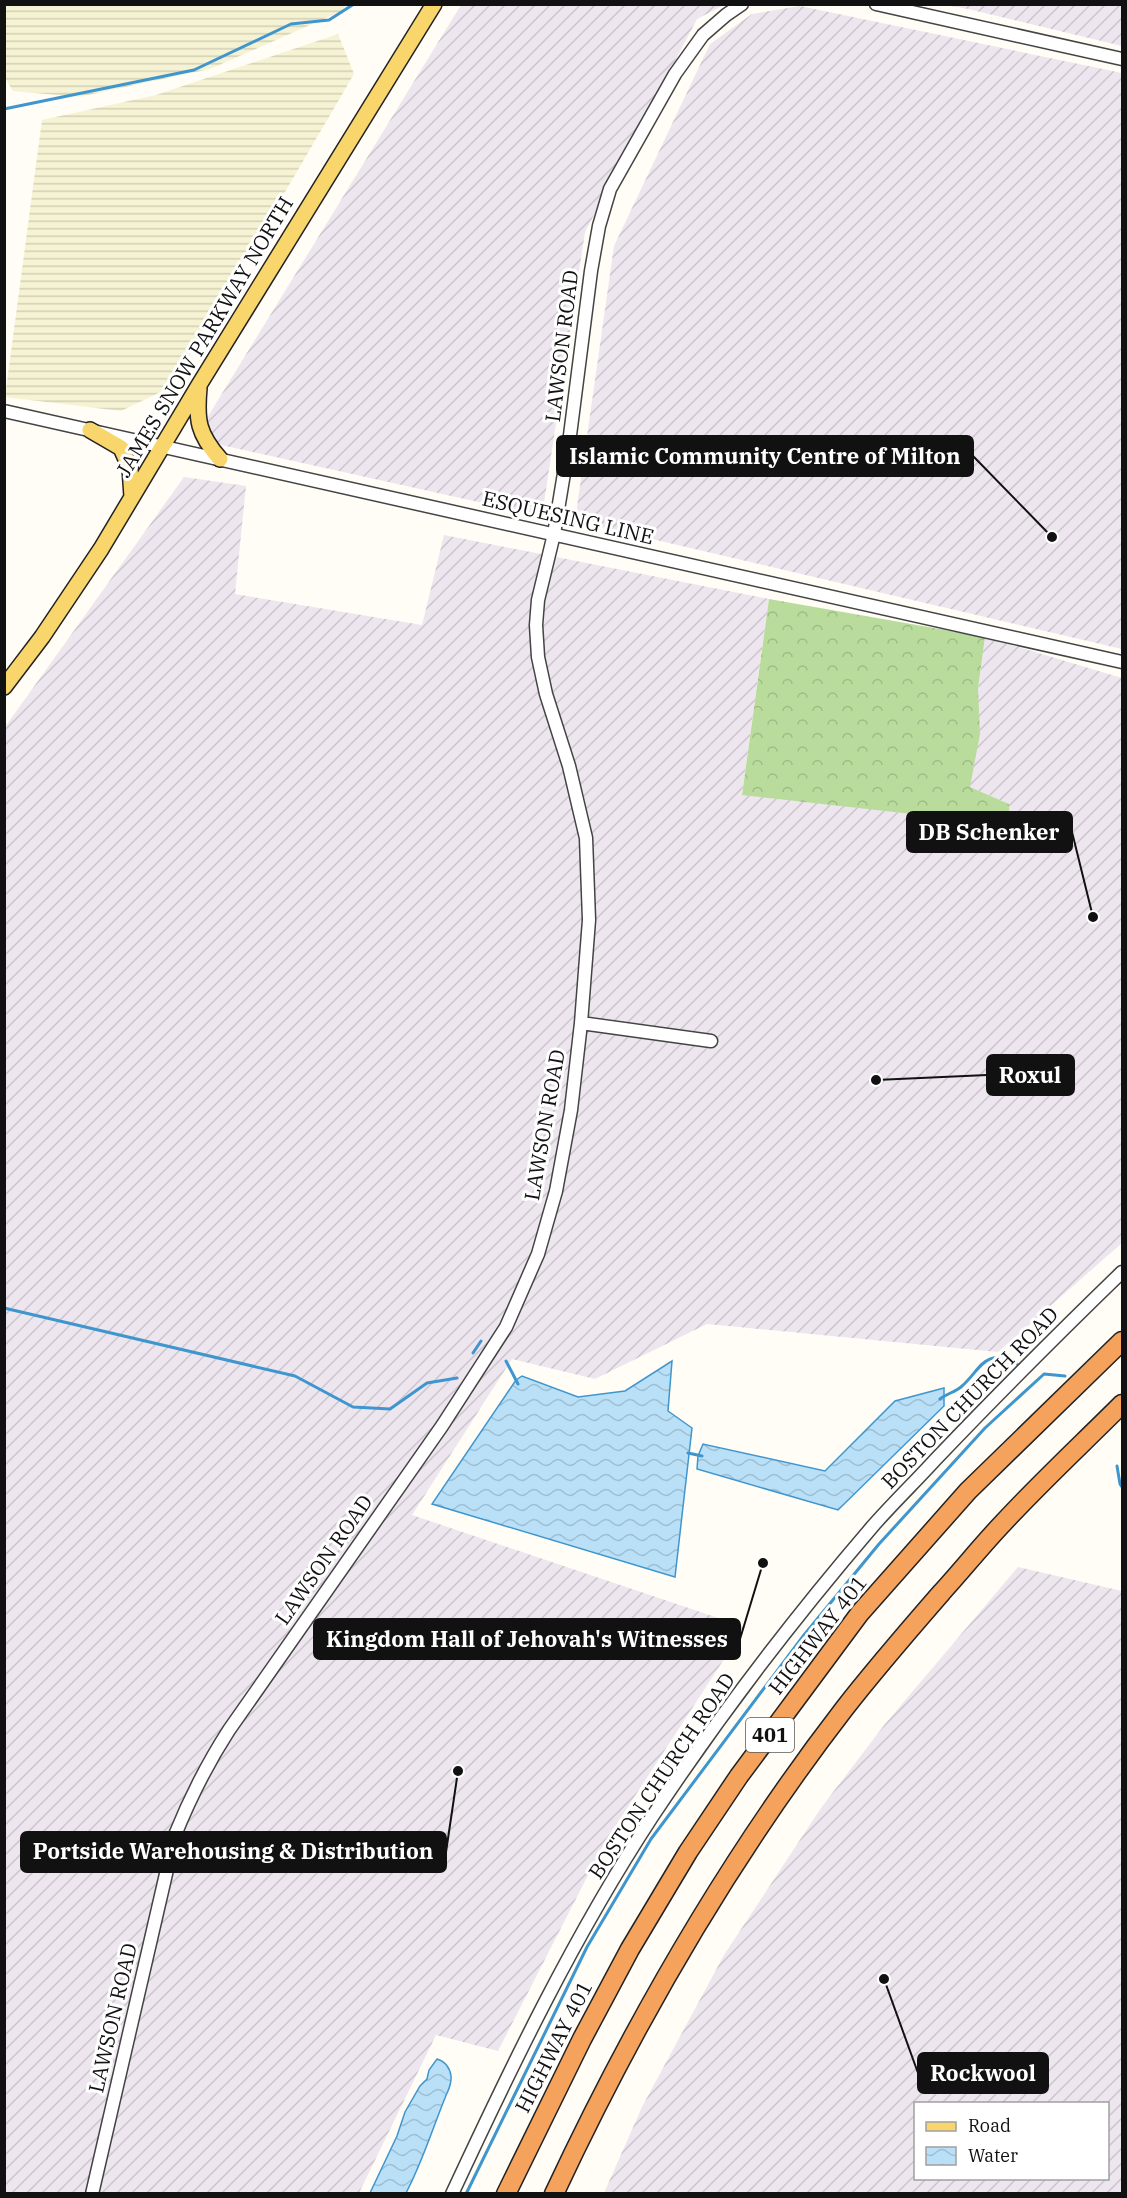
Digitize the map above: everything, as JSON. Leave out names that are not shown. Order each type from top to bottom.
[{"type":"highway","name":"HIGHWAY 401","points":[[506,2193],[582,2039],[630,1949],[688,1852],[739,1776],[860,1613],[960,1500],[1122,1341]]},
{"type":"highway","name":"401","points":[[554,2193],[597,2103],[668,1974],[778,1798],[844,1708],[896,1645],[1004,1522],[1122,1404]]},
{"type":"main road","name":"JAMES SNOW PARKWAY NORTH","points":[[4,687],[42,637],[101,549],[199,385],[434,4]]},
{"type":"main road","points":[[199,385],[198,414],[202,435],[220,459]]},
{"type":"main road","points":[[90,430],[121,448],[130,468],[132,498]]},
{"type":"street","name":"LAWSON ROAD","points":[[92,2193],[175,1835],[185,1808],[229,1730],[442,1426],[506,1327],[538,1254],[556,1191],[571,1110],[586,976],[589,920],[586,838],[569,766],[546,694],[538,657],[536,625],[541,580],[554,534],[569,443],[591,271],[599,226],[610,189],[675,74],[703,35],[742,4]]},
{"type":"street","points":[[876,4],[1122,59]]},
{"type":"street","name":"ESQUESING LINE","points":[[4,411],[1122,662]]},
{"type":"street","points":[[581,1023],[711,1041]]},
{"type":"street","name":"BOSTON CHURCH ROAD","points":[[452,2193],[504,2082],[583,1931],[651,1819],[710,1733],[779,1641],[873,1526],[991,1402],[1122,1272]]},
{"type":"shaded area","points":[[6,4],[344,5],[344,10],[210,69],[79,97],[13,91],[5,78]]},
{"type":"shaded area","points":[[461,5],[724,5],[697,19],[585,232],[542,516],[194,439]]},
{"type":"shaded area","points":[[946,5],[1122,5],[1122,46],[968,9]]},
{"type":"shaded area","points":[[800,6],[1122,73],[1122,649],[575,521],[614,246],[710,44],[752,14]]},
{"type":"shaded area","points":[[338,34],[354,74],[171,387],[121,411],[5,397],[42,120],[156,95]]},
{"type":"shaded area","points":[[184,477],[246,486],[235,594],[422,625],[444,535],[769,599],[742,794],[1010,825],[1009,804],[970,787],[985,637],[1122,678],[1122,1243],[998,1352],[707,1324],[595,1379],[512,1359],[412,1515],[745,1627],[605,1842],[498,2051],[436,2035],[359,2193],[5,2194],[5,727]]},
{"type":"shaded area","points":[[1018,1567],[1122,1591],[1122,2193],[604,2193],[642,2107],[724,1955],[821,1808],[885,1724]]},
{"type":"green space","points":[[769,599],[985,637],[978,689],[980,734],[970,787],[1009,804],[1010,825],[742,795]]},
{"type":"water","points":[[672,1361],[668,1411],[692,1428],[675,1577],[432,1504],[516,1380],[522,1376],[578,1397],[625,1391]]},
{"type":"water","points":[[944,1388],[944,1406],[838,1510],[697,1469],[698,1456],[703,1444],[825,1471],[895,1401]]},
{"type":"water","points":[[437,2059],[448,2068],[451,2076],[450,2087],[412,2182],[406,2193],[370,2193],[397,2136],[405,2112]]},
{"type":"waterway","points":[[4,109],[194,70],[291,24],[329,20],[354,4]]},
{"type":"waterway","points":[[4,1308],[295,1376],[353,1407],[390,1409],[427,1383],[457,1378]]},
{"type":"waterway","points":[[473,1353],[481,1341]]},
{"type":"waterway","points":[[940,1399],[961,1387],[984,1362],[990,1359],[1006,1359],[1017,1364]]},
{"type":"waterway","points":[[506,1361],[518,1384]]},
{"type":"waterway","points":[[466,2194],[587,1947],[651,1839],[804,1635],[879,1544],[985,1428],[1044,1374],[1065,1376]]},
{"type":"waterway","points":[[688,1453],[702,1456]]},
{"type":"waterway","points":[[1117,1466],[1122,1487]]},
{"type":"place","name":"Islamic Community Centre of Milton","points":[[1052,537]]},
{"type":"place","name":"DB Schenker","points":[[1093,917]]},
{"type":"place","name":"Roxul","points":[[876,1080]]},
{"type":"place","name":"Kingdom Hall of Jehovah's Witnesses","points":[[763,1563]]},
{"type":"place","name":"Portside Warehousing & Distribution","points":[[458,1771]]},
{"type":"place","name":"Rockwool","points":[[884,1979]]}]
